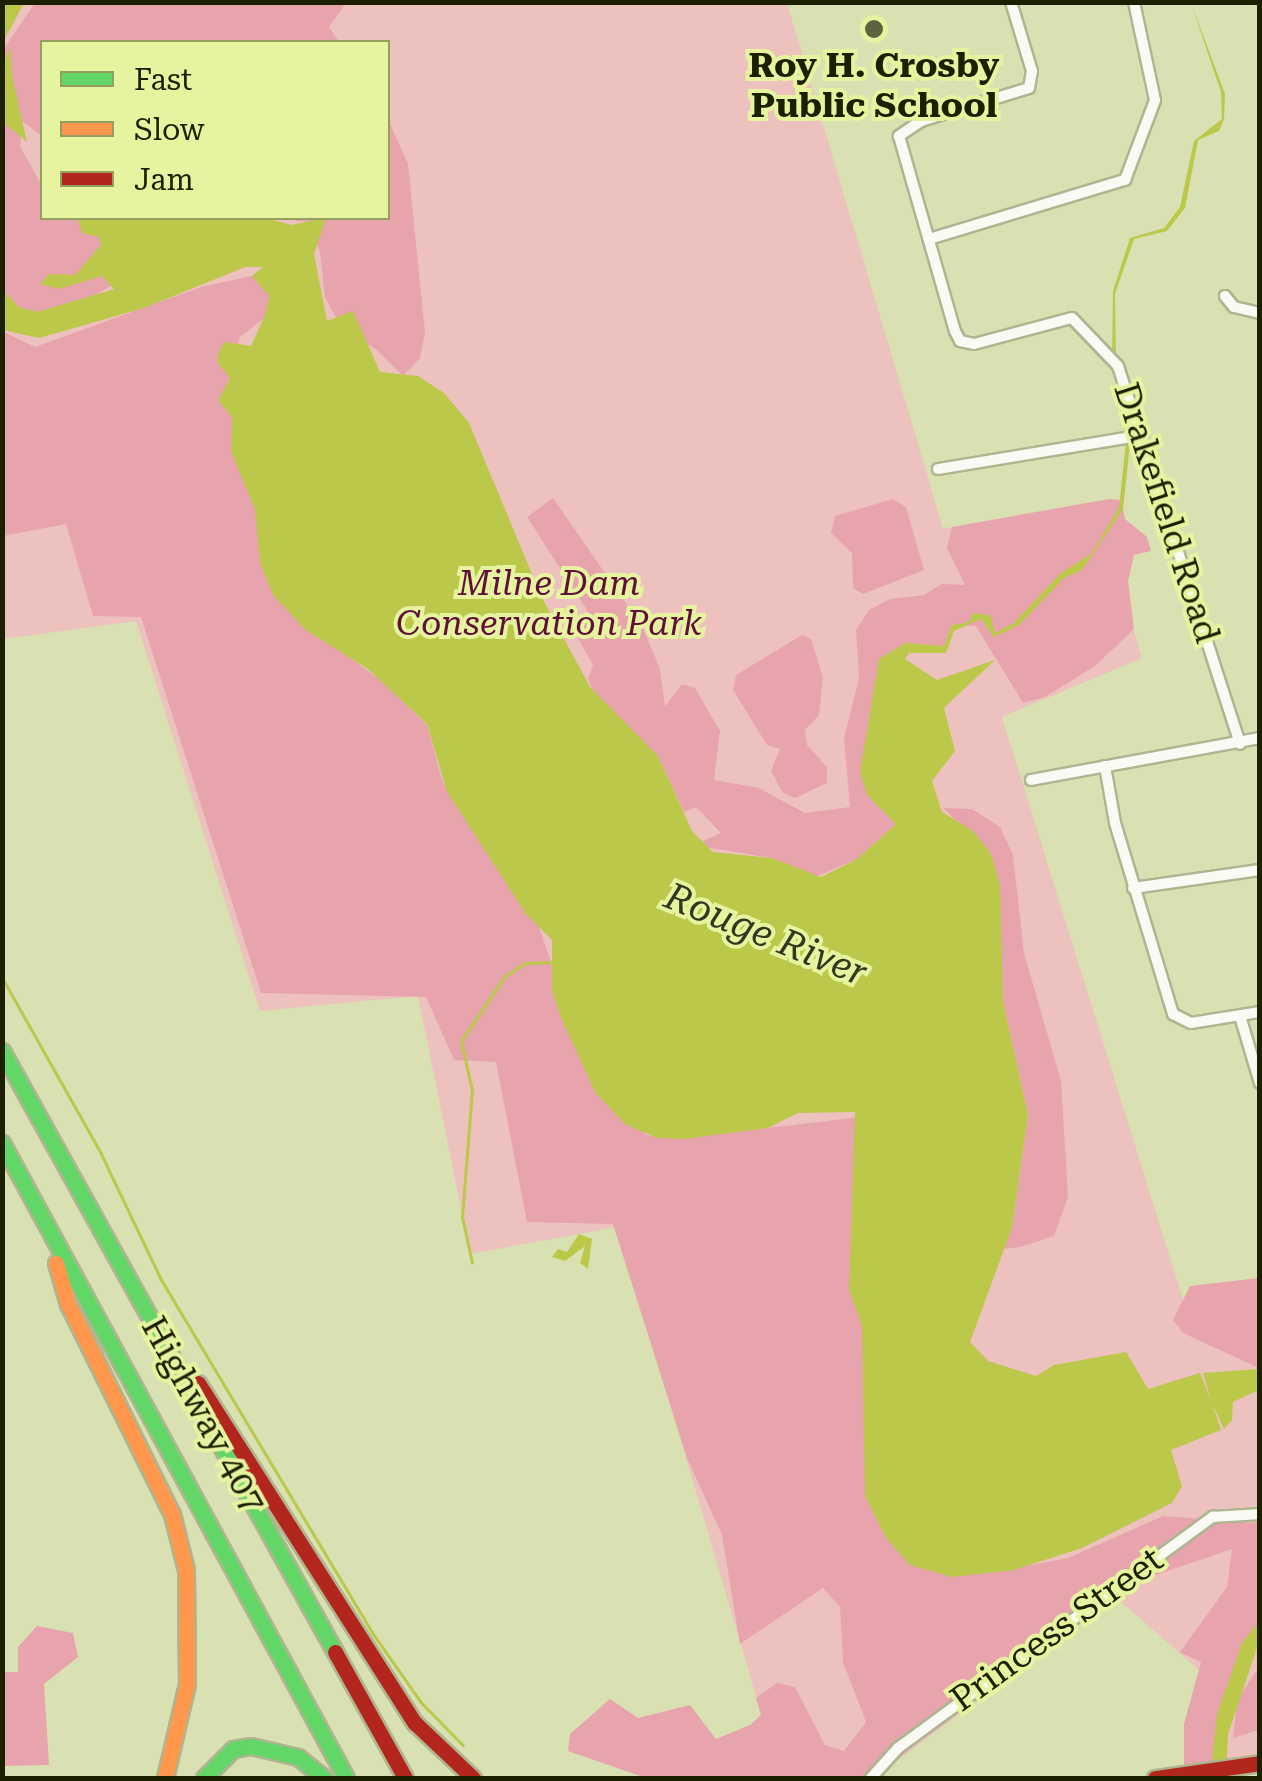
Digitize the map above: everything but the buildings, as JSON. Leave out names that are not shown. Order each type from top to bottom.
[{"type":"main road","name":"Highway 407","points":[[2,1051],[404,1778]]},
{"type":"main road","name":"Highway 407","points":[[2,1142],[49,1238],[346,1778]]},
{"type":"main road","points":[[49,1238],[68,1304],[172,1514],[186,1570],[188,1684],[165,1778]]},
{"type":"main road","points":[[125,1273],[415,1724],[473,1778]]},
{"type":"main road","points":[[204,1778],[232,1749],[251,1746],[298,1756],[324,1778]]},
{"type":"main road","points":[[1166,1777],[1260,1763]]},
{"type":"street","name":"Drakefield Road","points":[[1011,2],[1032,71],[1029,88],[921,121],[899,136],[928,239],[960,341],[982,343],[1078,320],[1124,375],[1240,744]]},
{"type":"street","points":[[928,239],[1125,180],[1156,100],[1134,2]]},
{"type":"street","points":[[1225,296],[1234,307],[1260,313]]},
{"type":"street","points":[[938,469],[1142,435]]},
{"type":"street","points":[[1031,780],[1260,738]]},
{"type":"street","points":[[1105,766],[1133,888],[1173,1014],[1191,1023],[1260,1012]]},
{"type":"street","points":[[1133,888],[1260,870]]},
{"type":"street","points":[[1240,1016],[1260,1083]]},
{"type":"street","name":"Princess Street","points":[[870,1778],[928,1725],[1212,1517],[1260,1514]]},
{"type":"green space","name":"Milne Dam Conservation Park","points":[[2,3],[787,3],[943,528],[1099,516],[1142,658],[1002,717],[1185,1306],[1259,1296],[1259,1757],[1185,1768],[1201,1672],[1116,1597],[886,1769],[883,1778],[780,1778],[618,1227],[470,1254],[418,996],[260,1011],[136,621],[3,639]]},
{"type":"shaded area","points":[[35,3],[346,3],[329,27],[338,40],[40,40],[40,135],[23,122],[20,146],[40,182],[40,220],[84,220],[131,275],[73,307],[24,317],[3,300],[3,50]]},
{"type":"shaded area","points":[[390,124],[408,164],[425,332],[420,358],[403,376],[376,349],[343,331],[325,297],[320,252],[309,222],[290,220],[390,220]]},
{"type":"shaded area","points":[[261,274],[278,308],[240,337],[228,382],[275,590],[296,619],[382,681],[427,725],[442,780],[462,814],[508,865],[533,910],[569,1014],[646,1135],[677,1139],[860,1117],[989,1573],[1068,1558],[1163,1516],[1259,1523],[1259,1636],[1250,1649],[1216,1778],[1184,1778],[1184,1724],[1201,1662],[1180,1652],[1227,1587],[1232,1549],[1112,1590],[872,1778],[646,1778],[568,1751],[570,1734],[610,1699],[638,1718],[690,1705],[716,1739],[750,1725],[761,1715],[756,1698],[777,1683],[795,1687],[825,1745],[844,1751],[866,1722],[843,1662],[840,1607],[823,1588],[740,1644],[722,1535],[687,1458],[613,1224],[527,1222],[496,1062],[454,1060],[426,997],[261,993],[141,617],[93,616],[66,524],[3,536],[2,331],[35,347],[201,287]]},
{"type":"shaded area","points":[[553,498],[643,628],[660,669],[665,706],[682,684],[695,688],[720,731],[714,780],[759,788],[805,813],[850,807],[844,738],[859,678],[856,630],[869,610],[890,599],[924,595],[942,584],[965,585],[947,548],[952,527],[1121,500],[1125,519],[1147,537],[1151,551],[1134,555],[1128,581],[1134,629],[1095,666],[1045,697],[1023,703],[976,626],[952,625],[944,646],[905,643],[869,718],[865,761],[867,795],[896,824],[857,859],[815,877],[772,858],[706,847],[703,841],[721,833],[696,807],[684,812],[658,756],[596,697],[588,679],[593,665],[571,626],[592,618],[527,517]]},
{"type":"shaded area","points":[[893,499],[906,507],[924,570],[863,594],[853,588],[852,553],[831,533],[835,516]]},
{"type":"shaded area","points":[[802,635],[811,639],[823,677],[819,715],[805,730],[807,745],[827,767],[827,783],[795,798],[783,793],[771,771],[780,749],[767,745],[733,690],[736,675]]},
{"type":"shaded area","points":[[943,808],[972,809],[1000,827],[1013,855],[1024,953],[1061,1081],[1068,1197],[1054,1236],[1020,1247],[1003,1249],[1012,1228],[1028,1115],[1003,1001],[1000,911],[991,854]]},
{"type":"shaded area","points":[[1259,1278],[1259,1368],[1183,1333],[1173,1320],[1190,1286]]},
{"type":"shaded area","points":[[37,1626],[73,1633],[78,1657],[44,1684],[49,1765],[3,1766],[3,1672],[18,1672],[18,1647]]},
{"type":"shaded area","points":[[1259,1667],[1259,1730],[1233,1738],[1237,1700]]},
{"type":"water","points":[[2,3],[24,3],[3,42]]},
{"type":"water","name":"Rouge River","points":[[1191,3],[1225,94],[1224,119],[1219,131],[1198,140],[1185,208],[1167,231],[1134,239],[1115,294],[1116,360],[1130,443],[1123,509],[1082,570],[1064,578],[1019,625],[994,637],[981,619],[954,631],[946,653],[909,653],[905,659],[937,680],[995,660],[944,708],[955,751],[932,781],[942,812],[973,831],[991,854],[1000,885],[1003,1001],[1028,1115],[1012,1228],[970,1342],[988,1361],[1036,1376],[1054,1365],[1126,1352],[1148,1389],[1200,1373],[1211,1400],[1203,1373],[1259,1369],[1259,1390],[1233,1402],[1232,1420],[1224,1429],[1212,1403],[1221,1430],[1171,1450],[1182,1486],[1172,1503],[1082,1548],[1014,1570],[952,1577],[910,1565],[886,1538],[865,1496],[862,1326],[849,1290],[855,1112],[798,1113],[768,1128],[684,1139],[657,1138],[625,1124],[595,1092],[561,1018],[552,991],[552,940],[526,914],[447,792],[427,724],[369,670],[306,630],[273,595],[260,563],[255,509],[231,452],[232,417],[218,400],[230,378],[217,362],[219,351],[225,342],[251,346],[265,315],[269,296],[252,276],[263,267],[245,267],[144,308],[39,338],[3,330],[2,290],[19,307],[37,312],[114,289],[102,276],[59,289],[40,284],[49,274],[75,275],[101,245],[99,237],[82,233],[79,220],[273,220],[291,225],[325,220],[314,254],[327,321],[353,311],[380,372],[418,376],[444,393],[469,423],[542,598],[590,687],[658,756],[692,831],[713,852],[772,858],[821,877],[857,859],[896,824],[867,795],[860,772],[879,659],[905,643],[944,646],[952,625],[969,622],[973,613],[990,615],[995,633],[1014,623],[1061,573],[1091,554],[1119,508],[1126,442],[1112,360],[1113,291],[1130,238],[1164,228],[1180,207],[1194,141],[1222,119],[1221,92]]},
{"type":"water","points":[[10,47],[12,76],[27,142],[3,122],[3,66]]},
{"type":"water","points":[[579,1234],[592,1239],[588,1269],[580,1263],[585,1246],[565,1261],[552,1257],[558,1249],[567,1252]]},
{"type":"water","points":[[1259,1622],[1259,1642],[1228,1734],[1226,1778],[1210,1778],[1217,1714],[1242,1643]]},
{"type":"waterway","points":[[472,1263],[462,1217],[472,1091],[461,1041],[505,976],[526,963],[554,962]]},
{"type":"waterway","points":[[2,977],[101,1153],[161,1279],[372,1632],[421,1702],[463,1745]]},
{"type":"traffic: fast","points":[[2,1051],[335,1652]]},
{"type":"traffic: fast","points":[[2,1143],[346,1778]]},
{"type":"traffic: fast","points":[[204,1778],[233,1749],[251,1746],[298,1757],[324,1778]]},
{"type":"traffic: slow","points":[[56,1263],[68,1304],[172,1514],[186,1570],[187,1684],[165,1778]]},
{"type":"traffic: jam","points":[[198,1383],[415,1723],[473,1778]]},
{"type":"traffic: jam","points":[[335,1652],[405,1778]]},
{"type":"traffic: jam","points":[[1155,1778],[1260,1763]]},
{"type":"place","name":"Roy H. Crosby Public School","points":[[874,29]]}]
